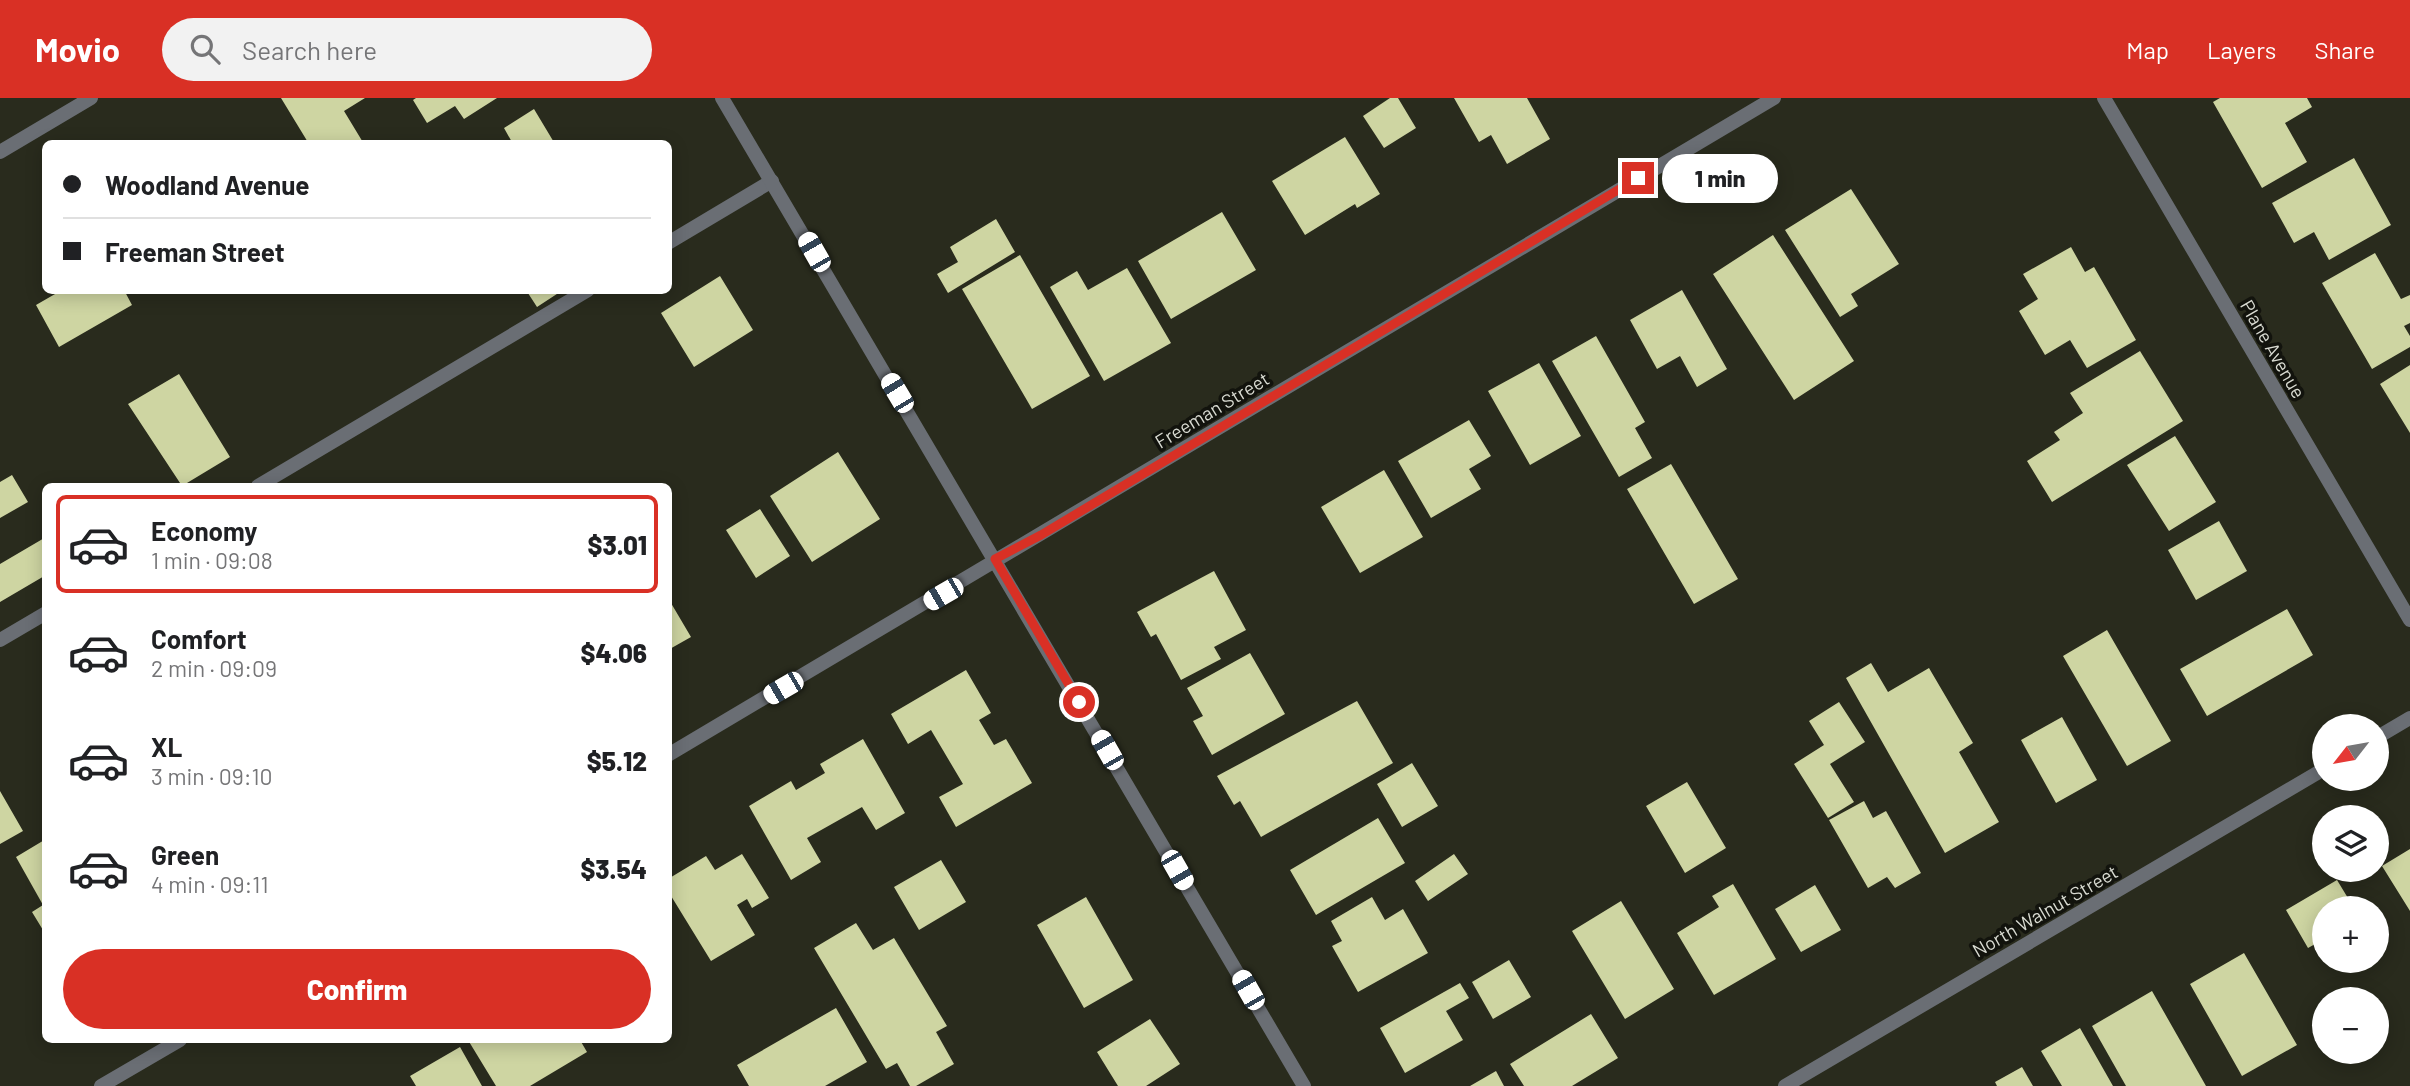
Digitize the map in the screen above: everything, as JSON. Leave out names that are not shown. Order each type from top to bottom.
[{"type":"street","points":[[0,152],[91,98]]},
{"type":"street","points":[[722,98],[1304,1086]]},
{"type":"street","name":"Freeman Street","points":[[672,753],[1774,98]]},
{"type":"street","name":"Plane Avenue","points":[[2104,98],[2410,620]]},
{"type":"street","points":[[672,241],[772,181]]},
{"type":"street","points":[[263,483],[581,294]]},
{"type":"street","points":[[0,640],[42,615]]},
{"type":"street","points":[[2389,730],[2410,718]]},
{"type":"street","name":"North Walnut Street","points":[[1785,1086],[2312,776]]},
{"type":"street","points":[[101,1086],[175,1043]]},
{"type":"building","points":[[281,98],[365,98],[344,111],[362,140],[307,140]]},
{"type":"building","points":[[497,98],[464,119],[455,106],[427,123],[413,100]]},
{"type":"building","points":[[1390,98],[1398,98],[1416,128],[1384,148],[1363,116]]},
{"type":"building","points":[[1454,98],[1527,98],[1550,139],[1507,164],[1491,135],[1479,142]]},
{"type":"building","points":[[2220,98],[2307,98],[2312,107],[2285,123],[2307,162],[2262,188],[2213,102]]},
{"type":"building","points":[[534,109],[553,140],[511,140],[504,128]]},
{"type":"building","points":[[1345,137],[1380,194],[1357,208],[1355,204],[1305,235],[1272,181]]},
{"type":"building","points":[[2354,158],[2391,225],[2329,260],[2314,232],[2294,243],[2272,203]]},
{"type":"building","points":[[1851,189],[1899,264],[1851,294],[1858,306],[1840,317],[1785,230]]},
{"type":"building","points":[[1222,212],[1256,270],[1171,319],[1138,261]]},
{"type":"building","points":[[996,219],[1015,252],[948,293],[937,274],[958,262],[950,247]]},
{"type":"building","points":[[1773,235],[1854,361],[1794,400],[1713,274]]},
{"type":"building","points":[[2071,247],[2085,272],[2094,267],[2136,340],[2087,368],[2070,340],[2045,355],[2019,311],[2038,299],[2023,274]]},
{"type":"building","points":[[2375,253],[2401,299],[2410,295],[2410,323],[2404,326],[2410,336],[2410,347],[2372,369],[2322,283]]},
{"type":"building","points":[[1020,255],[1090,376],[1032,409],[962,289]]},
{"type":"building","points":[[1127,268],[1171,343],[1104,381],[1050,287],[1077,271],[1088,290]]},
{"type":"building","points":[[720,276],[753,330],[694,367],[661,313]]},
{"type":"building","points":[[1682,290],[1727,369],[1697,387],[1680,356],[1657,369],[1630,320]]},
{"type":"building","points":[[55,294],[126,294],[132,305],[59,347],[36,305]]},
{"type":"building","points":[[529,294],[557,294],[537,307]]},
{"type":"building","points":[[1596,336],[1645,422],[1635,428],[1652,458],[1619,477],[1552,361]]},
{"type":"building","points":[[2140,351],[2183,421],[2052,502],[2027,461],[2060,440],[2054,432],[2083,413],[2070,393]]},
{"type":"building","points":[[1539,363],[1581,436],[1530,465],[1488,391]]},
{"type":"building","points":[[2410,365],[2410,433],[2380,384]]},
{"type":"building","points":[[179,374],[230,457],[187,483],[180,483],[128,404]]},
{"type":"building","points":[[1469,420],[1491,456],[1469,469],[1481,489],[1431,518],[1398,461]]},
{"type":"building","points":[[2175,436],[2216,502],[2169,531],[2127,465]]},
{"type":"building","points":[[838,452],[880,519],[812,562],[770,496]]},
{"type":"building","points":[[1671,464],[1738,579],[1694,604],[1627,489]]},
{"type":"building","points":[[1384,470],[1423,537],[1360,573],[1321,507]]},
{"type":"building","points":[[12,475],[28,502],[0,518],[0,482]]},
{"type":"building","points":[[760,509],[790,556],[756,578],[726,530]]},
{"type":"building","points":[[2219,521],[2247,571],[2196,600],[2168,550]]},
{"type":"building","points":[[42,539],[42,577],[0,602],[0,564]]},
{"type":"building","points":[[1214,571],[1246,630],[1214,647],[1221,659],[1181,680],[1156,634],[1151,637],[1137,612]]},
{"type":"building","points":[[672,605],[691,637],[672,648]]},
{"type":"building","points":[[2287,609],[2313,655],[2207,716],[2180,669]]},
{"type":"building","points":[[2107,630],[2171,741],[2127,766],[2063,656]]},
{"type":"building","points":[[1250,653],[1285,714],[1212,755],[1193,721],[1203,716],[1187,688]]},
{"type":"building","points":[[1871,663],[1888,692],[1929,668],[1973,743],[1959,752],[1999,822],[1945,853],[1846,678]]},
{"type":"building","points":[[966,670],[991,713],[979,720],[994,745],[1006,739],[1032,783],[956,827],[939,797],[963,784],[931,730],[908,744],[891,714]]},
{"type":"building","points":[[1357,701],[1393,763],[1261,837],[1240,801],[1234,805],[1217,776]]},
{"type":"building","points":[[1839,702],[1865,742],[1830,764],[1854,802],[1828,818],[1794,764],[1824,745],[1809,721]]},
{"type":"building","points":[[2062,717],[2097,780],[2056,803],[2021,740]]},
{"type":"building","points":[[863,739],[905,813],[876,830],[862,807],[807,838],[821,862],[791,880],[749,806],[791,781],[796,790],[825,773],[820,764]]},
{"type":"building","points":[[1412,763],[1438,806],[1402,827],[1377,784]]},
{"type":"building","points":[[1687,782],[1726,848],[1685,873],[1646,806]]},
{"type":"building","points":[[0,791],[23,831],[0,844]]},
{"type":"building","points":[[1864,801],[1873,818],[1886,811],[1921,873],[1895,888],[1887,877],[1868,888],[1829,820]]},
{"type":"building","points":[[1378,818],[1405,863],[1316,915],[1290,870]]},
{"type":"building","points":[[42,841],[42,903],[16,857]]},
{"type":"building","points":[[2410,849],[2410,911],[2389,877],[2389,862]]},
{"type":"building","points":[[742,854],[769,898],[752,908],[747,899],[737,905],[755,935],[711,961],[672,898],[672,877],[706,856],[715,870]]},
{"type":"building","points":[[1454,854],[1468,874],[1428,901],[1415,881]]},
{"type":"building","points":[[941,860],[966,902],[919,930],[894,887]]},
{"type":"building","points":[[2334,882],[2338,882],[2347,896],[2312,896],[2312,946],[2308,948],[2286,910]]},
{"type":"building","points":[[1733,884],[1776,959],[1714,995],[1677,933],[1719,907],[1712,896]]},
{"type":"building","points":[[1815,885],[1841,930],[1801,952],[1775,909]]},
{"type":"building","points":[[1086,897],[1133,980],[1084,1008],[1037,925]]},
{"type":"building","points":[[1372,897],[1385,920],[1403,909],[1428,953],[1358,992],[1332,946],[1342,941],[1331,921]]},
{"type":"building","points":[[1621,901],[1674,989],[1625,1019],[1572,931]]},
{"type":"building","points":[[42,906],[42,928],[32,912]]},
{"type":"building","points":[[856,923],[873,950],[894,938],[947,1026],[936,1032],[954,1064],[916,1086],[910,1086],[897,1063],[886,1069],[814,948]]},
{"type":"building","points":[[2244,953],[2297,1045],[2242,1076],[2190,984]]},
{"type":"building","points":[[1509,960],[1531,997],[1493,1019],[1472,982]]},
{"type":"building","points":[[1460,983],[1469,998],[1446,1011],[1463,1040],[1405,1073],[1380,1028]]},
{"type":"building","points":[[2152,991],[2206,1086],[2126,1086],[2092,1026]]},
{"type":"building","points":[[836,1008],[867,1062],[825,1086],[749,1086],[737,1065]]},
{"type":"building","points":[[1591,1014],[1618,1058],[1572,1086],[1524,1086],[1510,1064]]},
{"type":"building","points":[[1150,1019],[1180,1064],[1146,1086],[1118,1086],[1097,1052]]},
{"type":"building","points":[[2080,1028],[2113,1086],[2062,1086],[2041,1051]]},
{"type":"building","points":[[470,1043],[582,1043],[587,1052],[530,1086],[496,1086]]},
{"type":"building","points":[[460,1047],[482,1086],[416,1086],[410,1076]]},
{"type":"building","points":[[2022,1067],[2033,1086],[1997,1086],[1995,1082]]},
{"type":"building","points":[[1496,1071],[1504,1086],[1470,1086]]},
{"type":"route","points":[[1079,702],[995,559],[1041,535],[1638,178]]}]
